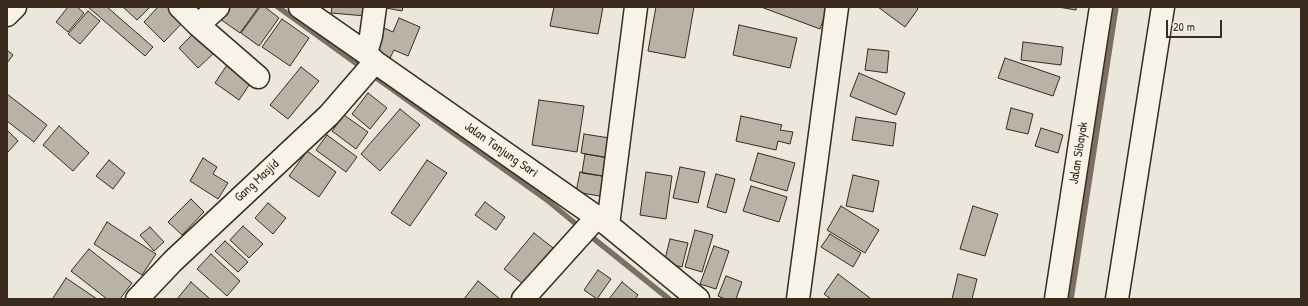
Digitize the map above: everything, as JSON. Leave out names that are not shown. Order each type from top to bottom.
[{"type":"street","points":[[7,15],[15,7]]},
{"type":"street","points":[[180,7],[198,26],[258,77]]},
{"type":"street","points":[[198,26],[218,7]]},
{"type":"street","name":"Jalan Tanjung Sari","points":[[300,7],[698,299]]},
{"type":"street","points":[[370,57],[375,7]]},
{"type":"street","points":[[523,299],[595,224],[636,7]]},
{"type":"street","points":[[798,299],[837,7]]},
{"type":"street","name":"Jalan Sibayak","points":[[1056,299],[1101,7]]},
{"type":"street","points":[[1117,299],[1163,7]]},
{"type":"street","name":"Gang Masjid","points":[[137,299],[173,261],[329,115],[370,57]]},
{"type":"building","points":[[68,7],[77,7],[84,13],[68,32],[56,22]]},
{"type":"building","points":[[88,7],[107,7],[153,47],[145,56]]},
{"type":"building","points":[[123,7],[150,7],[137,20]]},
{"type":"building","points":[[158,7],[172,7],[185,20],[164,42],[144,22]]},
{"type":"building","points":[[228,7],[258,8],[240,33],[220,19]]},
{"type":"building","points":[[260,7],[265,7],[279,18],[259,46],[241,33]]},
{"type":"building","points":[[332,7],[367,7],[366,16],[331,13]]},
{"type":"building","points":[[381,7],[403,7],[402,11]]},
{"type":"building","points":[[554,7],[603,7],[598,34],[550,26]]},
{"type":"building","points":[[656,7],[694,7],[685,58],[648,51]]},
{"type":"building","points":[[761,7],[828,7],[820,29]]},
{"type":"building","points":[[878,7],[916,7],[918,9],[905,27]]},
{"type":"building","points":[[1058,7],[1076,7],[1076,10]]},
{"type":"building","points":[[88,11],[100,21],[80,44],[68,34]]},
{"type":"building","points":[[399,18],[420,27],[408,56],[394,50],[390,58],[371,50],[382,27],[393,32]]},
{"type":"building","points":[[282,19],[309,38],[290,66],[262,47]]},
{"type":"building","points":[[739,25],[797,38],[790,68],[733,55]]},
{"type":"building","points":[[196,31],[215,52],[198,68],[179,48]]},
{"type":"building","points":[[1023,42],[1063,47],[1061,65],[1021,60]]},
{"type":"building","points":[[868,49],[889,51],[887,73],[865,70]]},
{"type":"building","points":[[7,50],[13,55],[7,63]]},
{"type":"building","points":[[1005,58],[1060,77],[1053,96],[998,78]]},
{"type":"building","points":[[229,62],[253,79],[239,100],[215,83]]},
{"type":"building","points":[[301,67],[319,81],[288,119],[270,105]]},
{"type":"building","points":[[859,73],[905,93],[896,115],[850,96]]},
{"type":"building","points":[[368,93],[387,108],[370,129],[352,114]]},
{"type":"building","points":[[7,94],[47,125],[34,142],[7,121]]},
{"type":"building","points":[[539,100],[584,106],[577,152],[532,145]]},
{"type":"building","points":[[1011,108],[1033,114],[1028,134],[1006,129]]},
{"type":"building","points":[[400,109],[420,125],[380,171],[361,154]]},
{"type":"building","points":[[344,115],[368,132],[356,149],[332,131]]},
{"type":"building","points":[[741,116],[782,125],[780,130],[793,132],[790,144],[778,141],[776,150],[736,141]]},
{"type":"building","points":[[856,117],[896,123],[893,146],[852,140]]},
{"type":"building","points":[[59,126],[89,153],[73,171],[43,145]]},
{"type":"building","points":[[1041,128],[1063,135],[1058,153],[1035,146]]},
{"type":"building","points":[[7,130],[18,141],[7,153]]},
{"type":"building","points":[[584,134],[616,139],[613,159],[581,153]]},
{"type":"building","points":[[327,135],[357,157],[346,172],[316,150]]},
{"type":"building","points":[[307,151],[336,172],[319,197],[289,176]]},
{"type":"building","points":[[758,153],[795,163],[787,191],[750,180]]},
{"type":"building","points":[[585,154],[611,158],[608,177],[582,173]]},
{"type":"building","points":[[203,158],[217,167],[213,174],[228,183],[218,199],[190,181]]},
{"type":"building","points":[[109,160],[125,173],[113,189],[96,176]]},
{"type":"building","points":[[427,160],[447,173],[410,226],[391,213]]},
{"type":"building","points":[[680,167],[705,172],[698,203],[673,198]]},
{"type":"building","points":[[580,172],[608,177],[605,197],[576,192]]},
{"type":"building","points":[[646,172],[672,176],[666,219],[640,215]]},
{"type":"building","points":[[716,174],[735,179],[726,213],[707,207]]},
{"type":"building","points":[[853,175],[879,181],[873,212],[846,206]]},
{"type":"building","points":[[751,186],[787,197],[779,222],[743,211]]},
{"type":"building","points":[[191,199],[204,212],[182,235],[168,222]]},
{"type":"building","points":[[485,202],[505,217],[496,230],[475,215]]},
{"type":"building","points":[[268,203],[286,218],[273,234],[255,218]]},
{"type":"building","points":[[841,206],[879,230],[865,253],[827,230]]},
{"type":"building","points":[[973,206],[998,214],[985,256],[960,249]]},
{"type":"building","points":[[107,222],[156,254],[142,275],[94,244]]},
{"type":"building","points":[[243,226],[263,244],[249,258],[230,240]]},
{"type":"building","points":[[150,227],[164,242],[154,251],[140,235]]},
{"type":"building","points":[[695,230],[713,235],[702,272],[685,267]]},
{"type":"building","points":[[534,233],[557,251],[527,287],[504,269]]},
{"type":"building","points":[[830,234],[861,253],[853,267],[821,247]]},
{"type":"building","points":[[670,239],[688,243],[682,267],[664,263]]},
{"type":"building","points":[[225,241],[248,262],[238,272],[215,251]]},
{"type":"building","points":[[714,246],[729,251],[716,289],[700,284]]},
{"type":"building","points":[[89,249],[132,283],[120,299],[107,299],[71,271]]},
{"type":"building","points":[[211,254],[240,281],[227,296],[197,269]]},
{"type":"building","points":[[598,270],[611,279],[597,299],[584,290]]},
{"type":"building","points":[[838,274],[870,298],[831,299],[824,294]]},
{"type":"building","points":[[958,274],[977,279],[972,299],[952,299]]},
{"type":"building","points":[[726,276],[742,282],[736,299],[725,299],[718,296]]},
{"type":"building","points":[[66,278],[97,299],[54,299],[53,298]]},
{"type":"building","points":[[478,281],[500,299],[464,299]]},
{"type":"building","points":[[191,282],[210,299],[177,299]]},
{"type":"building","points":[[622,282],[638,295],[635,299],[609,299]]},
{"type":"waterway","points":[[278,7],[364,69]]},
{"type":"waterway","points":[[1071,299],[1116,7]]},
{"type":"waterway","points":[[371,74],[547,200],[582,229]]},
{"type":"waterway","points":[[588,234],[669,299]]}]
